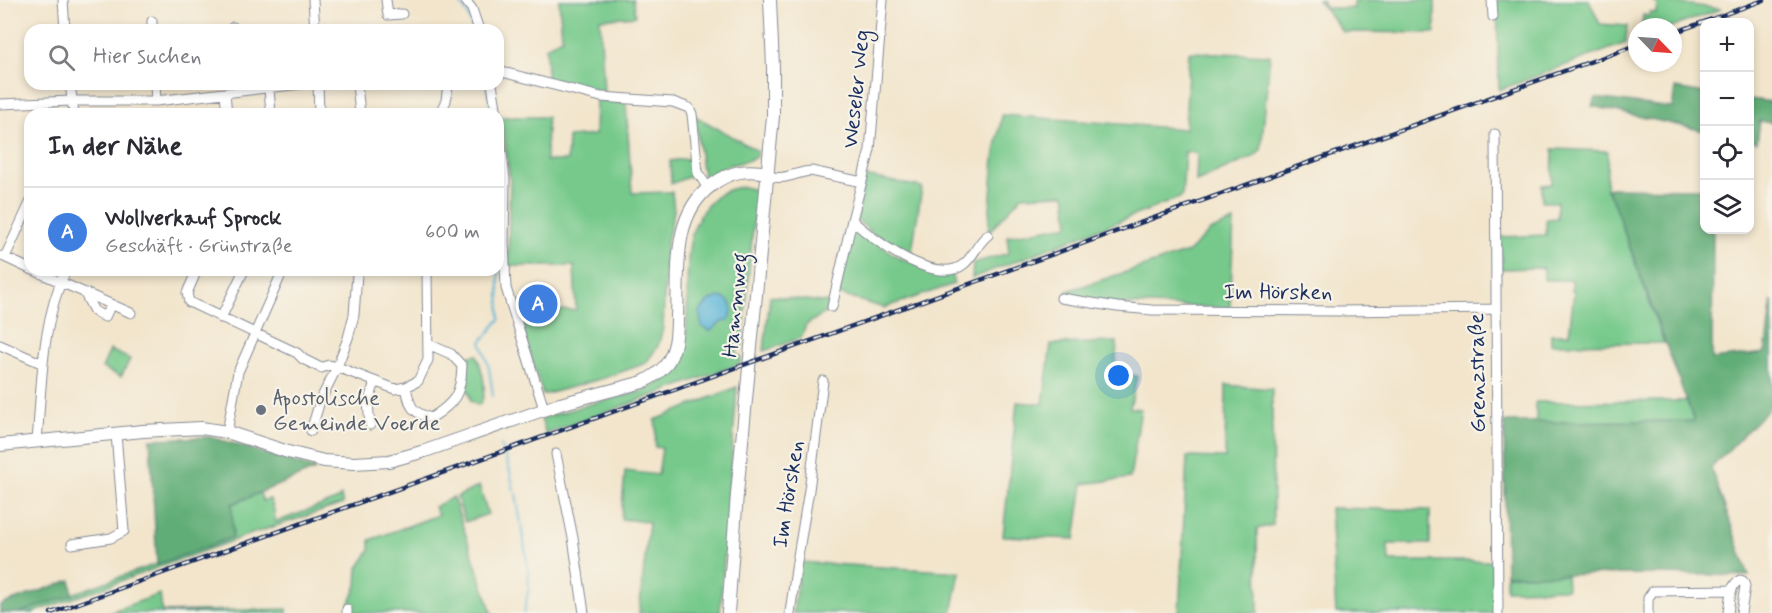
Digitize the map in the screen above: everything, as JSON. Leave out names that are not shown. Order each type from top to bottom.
[{"type":"main road","name":"Hammweg","points":[[728,613],[773,116],[770,0]]},
{"type":"main road","points":[[0,445],[201,428],[227,432],[324,461],[354,463],[389,461],[425,451],[544,409],[643,382],[664,367],[672,353],[676,336],[680,242],[686,218],[696,200],[711,186],[745,177],[768,177]]},
{"type":"street","points":[[63,0],[65,24]]},
{"type":"street","points":[[313,0],[315,24]]},
{"type":"street","points":[[386,0],[388,15],[402,14]]},
{"type":"street","points":[[465,0],[477,24]]},
{"type":"street","name":"Weseler Weg","points":[[832,307],[870,150],[883,0]]},
{"type":"street","points":[[1492,0],[1493,17]]},
{"type":"street","points":[[504,72],[601,96],[673,102],[689,108],[692,114],[698,173],[711,186]]},
{"type":"street","points":[[71,90],[73,108]]},
{"type":"street","points":[[155,90],[156,101]]},
{"type":"street","points":[[0,104],[156,101],[225,93],[233,90]]},
{"type":"street","points":[[269,90],[271,108]]},
{"type":"street","points":[[318,90],[319,108]]},
{"type":"street","points":[[358,90],[359,108]]},
{"type":"street","points":[[442,108],[447,90]]},
{"type":"street","points":[[493,90],[496,108]]},
{"type":"street","points":[[225,93],[226,108]]},
{"type":"street","name":"Grenzstraße","points":[[1495,134],[1498,613]]},
{"type":"street","name":"Weseler Weg","points":[[768,177],[785,178],[811,171],[862,182]]},
{"type":"street","points":[[504,172],[504,196]]},
{"type":"street","points":[[24,215],[3,256],[24,266]]},
{"type":"street","points":[[852,220],[871,237],[899,254],[941,270],[949,270],[964,263],[983,238],[988,235]]},
{"type":"street","points":[[504,270],[506,288],[544,409]]},
{"type":"street","points":[[47,276],[85,294],[94,311],[105,317],[111,304],[131,313]]},
{"type":"street","points":[[37,441],[47,334],[63,276]]},
{"type":"street","points":[[194,276],[187,293],[189,302],[297,353],[303,359],[321,368],[329,365],[337,367],[395,389],[418,381],[428,360],[427,276]]},
{"type":"street","points":[[222,318],[241,276]]},
{"type":"street","points":[[227,432],[238,372],[280,276]]},
{"type":"street","points":[[311,431],[320,401],[337,367],[354,315],[357,276]]},
{"type":"street","name":"Im Hörsken","points":[[1061,298],[1152,310],[1495,309]]},
{"type":"street","points":[[406,387],[410,406],[418,414],[431,418],[449,407],[462,385],[462,366],[451,354],[429,344]]},
{"type":"street","points":[[2,348],[43,364]]},
{"type":"street","name":"Im Hörsken","points":[[790,613],[823,381]]},
{"type":"street","points":[[370,425],[369,403],[375,382]]},
{"type":"street","points":[[72,544],[111,538],[124,531],[116,434]]},
{"type":"street","points":[[556,454],[573,538],[584,613]]},
{"type":"street","points":[[1728,613],[1735,581],[1740,580],[1745,586],[1741,613]]},
{"type":"street","points":[[1648,613],[1648,598],[1653,591],[1732,590]]},
{"type":"green space","points":[[559,0],[633,0],[635,16],[600,19],[604,92],[547,78],[546,47],[562,38]]},
{"type":"green space","points":[[1318,0],[1322,0],[1325,8],[1354,8],[1354,0],[1435,0],[1435,33],[1343,32]]},
{"type":"green space","points":[[1497,0],[1589,0],[1600,24],[1627,26],[1626,43],[1499,90]]},
{"type":"green space","points":[[1654,0],[1721,9],[1682,23],[1682,18],[1643,18],[1643,15],[1649,16],[1650,12],[1656,13],[1657,3]]},
{"type":"green space","points":[[1189,52],[1270,55],[1261,150],[1255,156],[1196,182],[1197,153],[1185,152],[1182,197],[972,278],[973,263],[1009,253],[1007,236],[1069,225],[1065,194],[1022,196],[988,233],[994,158],[1002,115],[1185,129]]},
{"type":"green space","points":[[1675,88],[1700,92],[1700,130],[1592,106],[1596,98],[1672,108]]},
{"type":"green space","points":[[596,99],[626,103],[632,193],[672,192],[674,211],[666,246],[663,328],[658,346],[646,363],[604,378],[543,395],[516,311],[576,310],[574,266],[508,266],[510,180],[504,138],[504,117],[547,117],[546,161],[567,161],[568,137],[595,135]]},
{"type":"green space","points":[[1754,100],[1772,102],[1772,123],[1760,121],[1757,142],[1754,141]]},
{"type":"green space","points":[[695,116],[758,151],[756,157],[726,166],[705,178]]},
{"type":"green space","points":[[1553,149],[1608,151],[1606,188],[1613,201],[1664,343],[1551,344],[1551,334],[1569,334],[1574,292],[1572,291],[1572,280],[1544,280],[1544,268],[1501,269],[1500,237],[1546,235],[1546,219],[1557,218],[1557,202],[1542,202],[1542,185],[1552,184]]},
{"type":"green space","points":[[691,158],[693,175],[671,184],[670,161]]},
{"type":"green space","points":[[865,176],[922,187],[911,257],[872,233],[856,219]]},
{"type":"green space","points":[[744,187],[755,190],[756,194],[742,348],[737,348],[736,355],[741,356],[740,364],[546,434],[541,419],[643,391],[659,383],[672,370],[684,345],[687,327],[689,248],[694,229],[702,212],[715,198],[728,190]]},
{"type":"green space","points":[[1606,188],[1700,189],[1700,234],[1713,234],[1712,359],[1765,353],[1772,300],[1772,405],[1711,468],[1749,576],[1506,575],[1504,422],[1694,421],[1613,201]]},
{"type":"green space","points":[[1234,221],[1230,308],[1119,304],[1066,296],[1067,291],[1188,252],[1210,231]]},
{"type":"green space","points":[[854,227],[899,258],[951,273],[954,284],[884,308],[838,294]]},
{"type":"green space","points":[[770,296],[830,303],[828,311],[806,325],[801,338],[764,351]]},
{"type":"green space","points":[[1117,342],[1115,372],[1137,376],[1130,408],[1141,409],[1130,478],[1083,484],[1075,539],[1003,536],[1017,402],[1043,404],[1051,344]]},
{"type":"green space","points":[[110,350],[130,359],[121,377],[102,368]]},
{"type":"green space","points":[[477,355],[484,386],[481,404],[477,405],[471,401],[463,375],[470,356]]},
{"type":"green space","points":[[1226,385],[1272,389],[1273,525],[1257,529],[1258,613],[1179,613],[1187,457],[1225,458]]},
{"type":"green space","points":[[737,387],[720,613],[639,613],[649,522],[621,519],[625,471],[658,475],[662,448],[655,447],[655,420]]},
{"type":"green space","points":[[1687,401],[1694,421],[1536,422],[1536,402]]},
{"type":"green space","points":[[211,437],[315,470],[232,504],[233,537],[157,565],[150,439]]},
{"type":"green space","points":[[479,486],[488,514],[465,522],[457,497]]},
{"type":"green space","points":[[260,493],[263,501],[270,499],[276,522],[336,500],[341,496],[343,504],[245,536],[32,613],[19,613],[232,537],[232,504]]},
{"type":"green space","points":[[453,497],[492,613],[350,613],[350,603],[357,585],[358,568],[370,550],[370,540],[438,515],[434,507]]},
{"type":"green space","points":[[1330,508],[1430,510],[1430,544],[1388,544],[1389,561],[1492,561],[1494,613],[1336,613]]},
{"type":"green space","points":[[800,562],[960,572],[952,613],[793,613]]},
{"type":"green space","points":[[1566,574],[1567,589],[1506,590],[1506,575]]},
{"type":"green space","points":[[71,580],[72,595],[19,613],[0,613],[0,605]]},
{"type":"green space","points":[[160,594],[162,612],[287,609],[287,613],[107,613]]},
{"type":"water","points":[[719,297],[727,300],[731,305],[731,316],[729,320],[710,331],[702,327],[699,312],[709,301]]},
{"type":"waterway","points":[[458,0],[471,24]]},
{"type":"waterway","points":[[487,90],[491,108]]},
{"type":"waterway","points":[[493,396],[489,368],[481,342],[500,319],[499,276]]},
{"type":"waterway","points":[[501,445],[514,490]]},
{"type":"waterway","points":[[516,494],[528,567],[529,587],[524,613]]},
{"type":"railway","points":[[1682,30],[1764,0]]},
{"type":"railway","points":[[51,613],[1628,48]]},
{"type":"place","name":"Wollverkauf Sprock","points":[[538,304]]},
{"type":"place","name":"Apostolische Gemeinde Voerde","points":[[261,410]]}]
